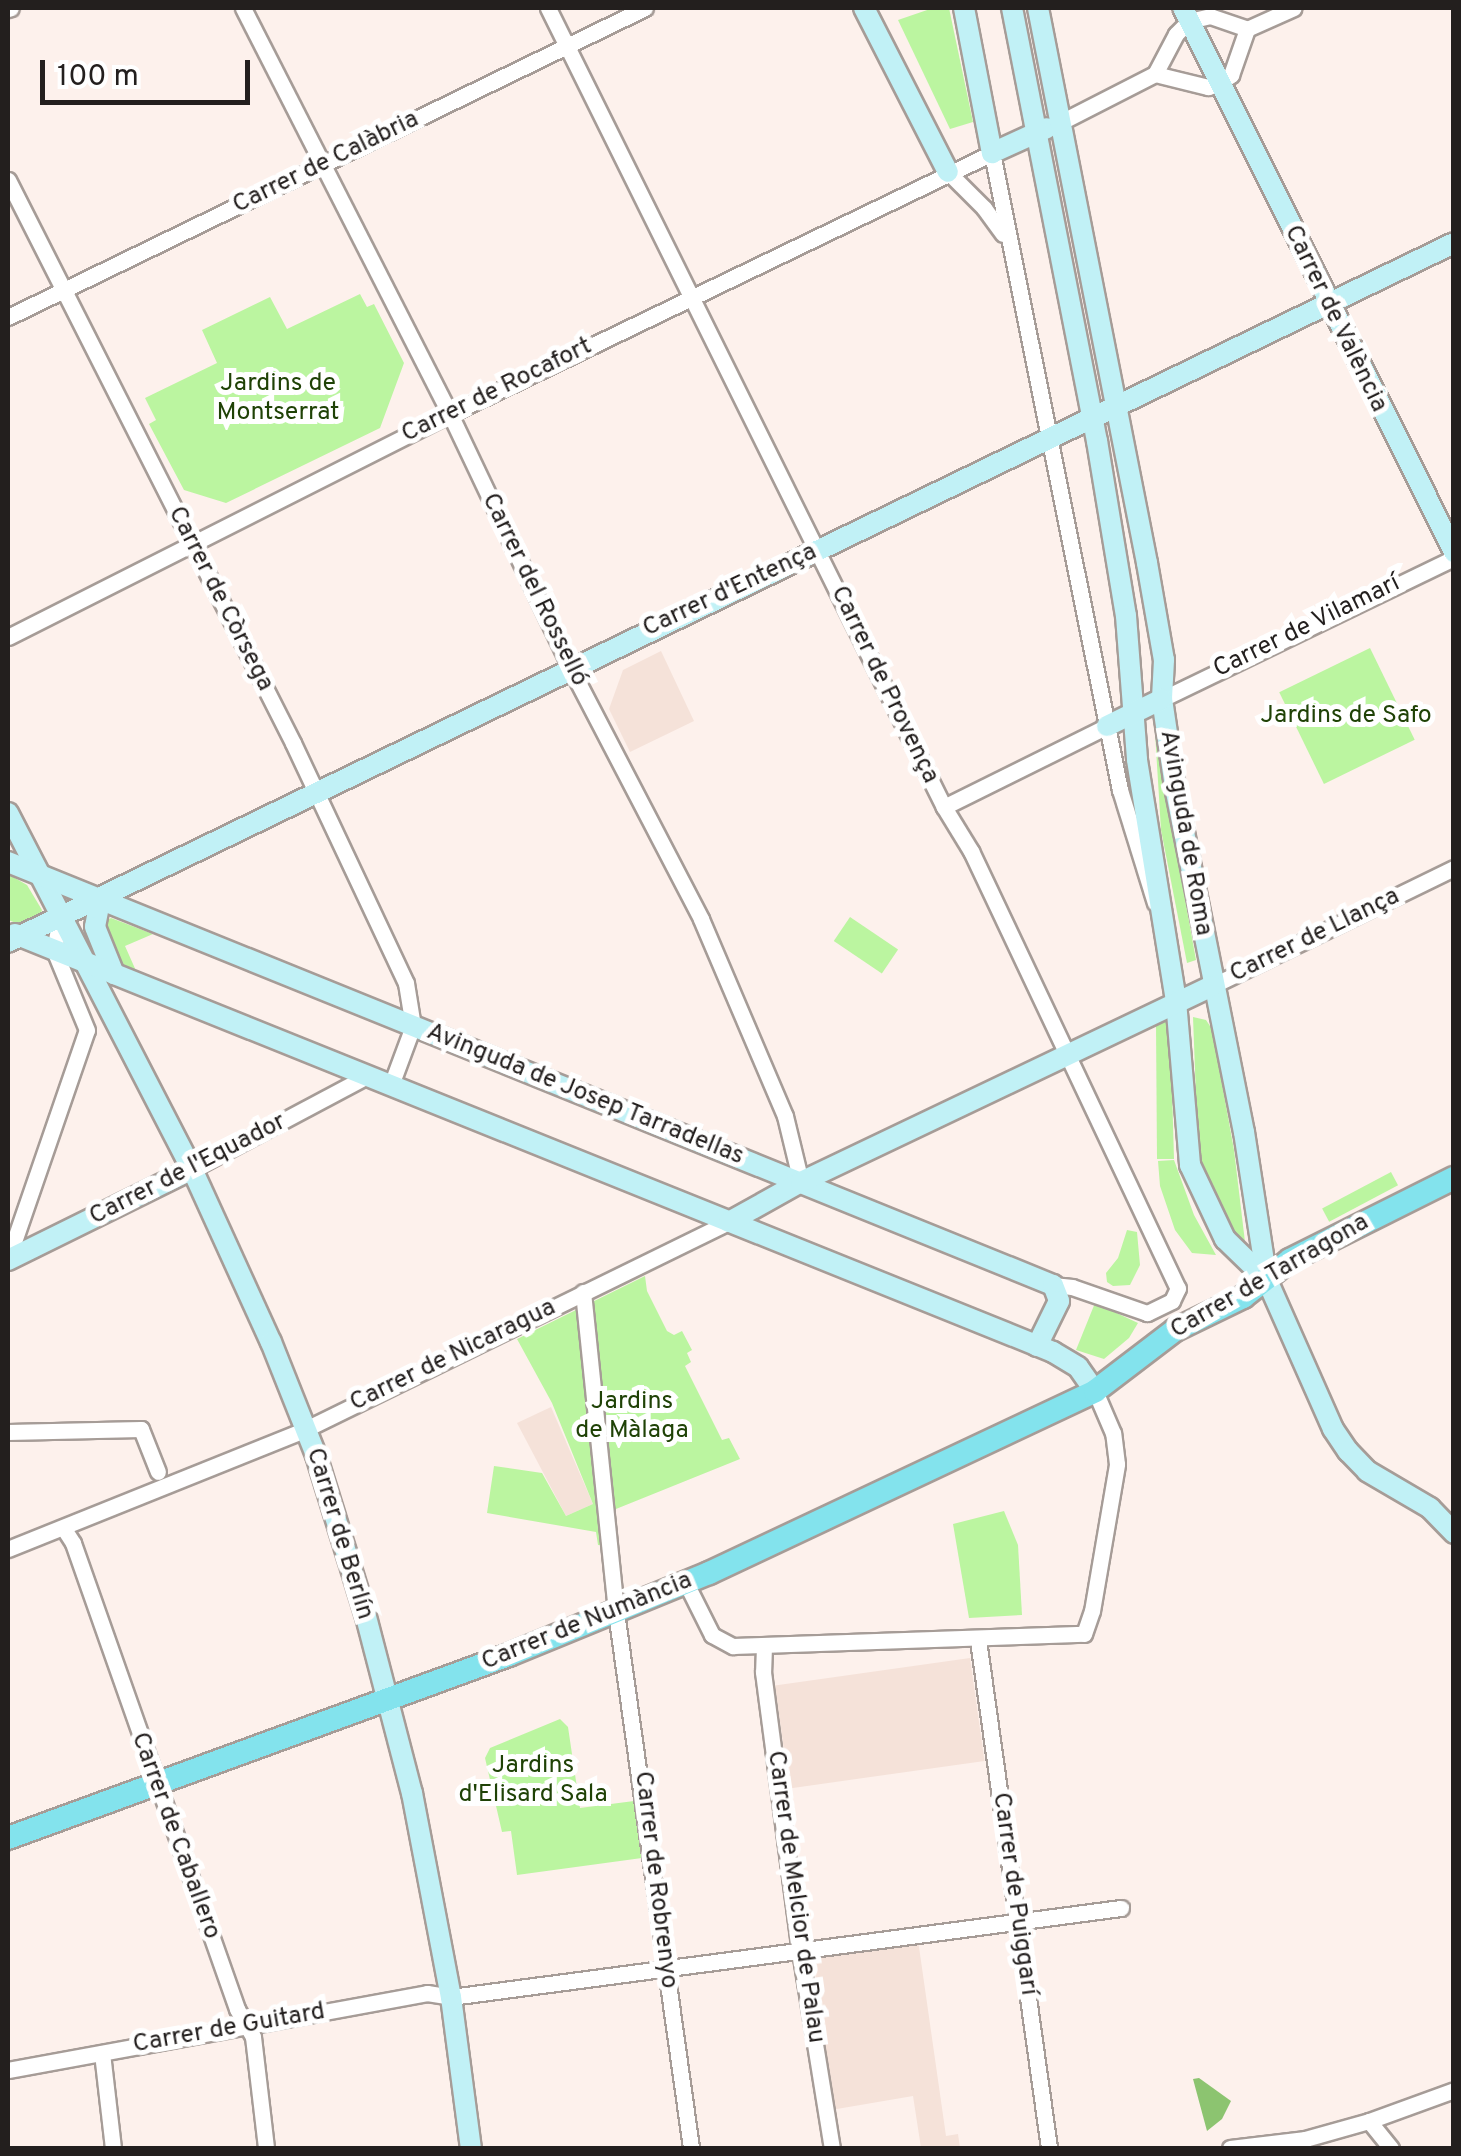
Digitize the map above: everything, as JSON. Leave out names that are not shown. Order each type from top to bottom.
[{"type":"main road","points":[[864,8],[948,172]]},
{"type":"main road","points":[[964,8],[992,153],[1060,122]]},
{"type":"main road","name":"Avinguda de Roma","points":[[1012,8],[1092,418],[1126,616],[1134,713],[1176,1001],[1184,1122],[1193,1176],[1225,1239],[1267,1280]]},
{"type":"main road","name":"Avinguda de Roma","points":[[1038,8],[1164,660],[1162,699],[1212,986],[1244,1132],[1267,1280]]},
{"type":"main road","name":"Carrer de València","points":[[1183,21],[1220,84],[1454,555]]},
{"type":"main road","name":"Carrer d'Entença","points":[[12,936],[100,900],[570,667],[1454,244]]},
{"type":"main road","points":[[1107,726],[1162,699]]},
{"type":"main road","points":[[8,813],[82,961]]},
{"type":"main road","name":"Avinguda de Josep Tarradellas","points":[[8,862],[1053,1285]]},
{"type":"main road","points":[[100,900],[95,927],[114,974]]},
{"type":"main road","points":[[12,936],[1069,1359],[1095,1391]]},
{"type":"main road","name":"Carrer de Berlín","points":[[82,961],[192,1169],[306,1429],[389,1700],[427,1862],[451,1998],[470,2148]]},
{"type":"main road","name":"Carrer de Llança","points":[[1176,1001],[1212,986]]},
{"type":"main road","points":[[729,1222],[801,1182],[1176,1001]]},
{"type":"main road","name":"Carrer de l'Equador","points":[[8,1259],[192,1169]]},
{"type":"main road","name":"Carrer de Tarragona","points":[[1143,1353],[1267,1280],[1290,1260],[1452,1184]]},
{"type":"main road","points":[[1267,1280],[1333,1428],[1367,1471],[1452,1528]]},
{"type":"main road","points":[[1037,1346],[1059,1301],[1053,1285]]},
{"type":"main road","name":"Carrer de Numància","points":[[8,1838],[389,1700],[686,1583],[1095,1391],[1143,1353]]},
{"type":"street","name":"Carrer del Rosselló","points":[[243,8],[450,414],[570,667],[702,919],[786,1116],[801,1182]]},
{"type":"street","name":"Carrer de Provença","points":[[548,8],[944,807],[971,851],[1178,1288],[1176,1298],[1164,1306]]},
{"type":"street","name":"Carrer de Calàbria","points":[[8,317],[645,8]]},
{"type":"street","points":[[1060,122],[1155,74],[1183,21],[1210,16],[1248,29],[1294,8]]},
{"type":"street","points":[[1155,74],[1208,87],[1220,84],[1232,75],[1248,29]]},
{"type":"street","name":"Carrer de Rocafort","points":[[8,637],[450,414],[992,153]]},
{"type":"street","name":"Avinguda de Roma","points":[[992,153],[1107,726],[1133,839],[1163,924]]},
{"type":"street","points":[[948,172],[984,208],[1008,242]]},
{"type":"street","name":"Carrer de Còrsega","points":[[8,180],[318,792],[406,983],[413,1026]]},
{"type":"street","name":"Carrer de Vilamarí","points":[[1162,699],[1454,555]]},
{"type":"street","points":[[944,807],[1107,726]]},
{"type":"street","name":"Carrer de Llança","points":[[1212,986],[1454,868]]},
{"type":"street","points":[[8,1259],[87,1030],[54,950],[60,919]]},
{"type":"street","points":[[87,1030],[118,1026]]},
{"type":"street","points":[[391,1085],[413,1026]]},
{"type":"street","name":"Carrer de l'Equador","points":[[192,1169],[366,1076]]},
{"type":"street","name":"Carrer de Nicaragua","points":[[8,1549],[306,1429],[729,1222]]},
{"type":"street","name":"Avinguda de Josep Tarradellas","points":[[1053,1285],[1072,1287],[1146,1313],[1164,1306]]},
{"type":"street","name":"Carrer de Robrenyo","points":[[583,1292],[616,1612],[691,2148]]},
{"type":"street","points":[[686,1583],[705,1625],[720,1641],[764,1646],[1084,1634],[1117,1453],[1113,1432],[1095,1391]]},
{"type":"street","points":[[8,1432],[141,1429],[158,1472]]},
{"type":"street","name":"Carrer de Caballero","points":[[64,1528],[73,1543],[237,2009],[253,2037],[266,2148]]},
{"type":"street","name":"Carrer de Puiggarí","points":[[978,1640],[1048,2148]]},
{"type":"street","name":"Carrer de Melcior de Palau","points":[[764,1646],[800,1951],[832,2148]]},
{"type":"street","points":[[800,1951],[1121,1908]]},
{"type":"street","name":"Carrer de Guitard","points":[[8,2070],[427,1993],[451,1998],[800,1951]]},
{"type":"street","points":[[102,2052],[113,2148]]},
{"type":"street","points":[[1233,2148],[1305,2139],[1369,2122],[1454,2090]]},
{"type":"street","points":[[1369,2122],[1391,2148]]},
{"type":"shaded area","points":[[661,651],[694,721],[630,752],[609,709],[623,670]]},
{"type":"shaded area","points":[[551,1407],[593,1504],[566,1516],[517,1423]]},
{"type":"shaded area","points":[[970,1658],[984,1761],[789,1788],[775,1685]]},
{"type":"shaded area","points":[[918,1940],[946,2136],[958,2134],[960,2148],[921,2148],[913,2096],[831,2110],[813,1956]]},
{"type":"green space","points":[[933,8],[949,8],[973,122],[950,129],[898,20]]},
{"type":"green space","name":"Jardins de Montserrat","points":[[360,294],[367,307],[374,304],[404,363],[380,428],[226,503],[184,490],[149,424],[156,420],[145,398],[217,363],[202,330],[270,297],[287,329]]},
{"type":"green space","name":"Jardins de Safo","points":[[1370,648],[1415,740],[1324,784],[1279,692]]},
{"type":"green space","points":[[1155,732],[1196,960],[1187,963],[1161,830]]},
{"type":"green space","points":[[8,874],[27,885],[42,910],[40,917],[22,925],[8,920]]},
{"type":"green space","points":[[850,917],[898,949],[882,973],[834,941]]},
{"type":"green space","points":[[111,918],[153,934],[125,946],[137,973],[118,965],[102,923]]},
{"type":"green space","points":[[1193,1017],[1206,1020],[1212,1029],[1234,1150],[1245,1242],[1238,1245],[1203,1171],[1198,1149]]},
{"type":"green space","points":[[1170,1019],[1174,1159],[1157,1159],[1156,1024]]},
{"type":"green space","points":[[1174,1160],[1194,1215],[1216,1255],[1192,1253],[1175,1230],[1160,1186],[1158,1161]]},
{"type":"green space","points":[[1391,1172],[1398,1185],[1329,1222],[1322,1209]]},
{"type":"green space","points":[[1127,1230],[1137,1232],[1140,1265],[1130,1285],[1113,1286],[1107,1282],[1106,1273],[1118,1258]]},
{"type":"green space","name":"Jardins de Màlaga","points":[[645,1276],[647,1291],[667,1331],[674,1335],[682,1331],[692,1350],[687,1353],[691,1362],[685,1366],[722,1440],[729,1438],[740,1459],[611,1511],[611,1546],[598,1545],[596,1532],[487,1513],[494,1466],[542,1473],[566,1516],[593,1504],[552,1403],[517,1339]]},
{"type":"green space","points":[[1095,1303],[1138,1323],[1129,1338],[1104,1359],[1076,1350]]},
{"type":"green space","points":[[1004,1511],[1018,1545],[1022,1615],[969,1618],[953,1524]]},
{"type":"green space","name":"Jardins d'Elisard Sala","points":[[560,1719],[568,1727],[580,1808],[634,1801],[642,1858],[517,1875],[511,1831],[502,1832],[485,1758],[490,1748]]},
{"type":"green space","points":[[1199,2078],[1231,2101],[1222,2119],[1207,2131],[1193,2079]]}]
